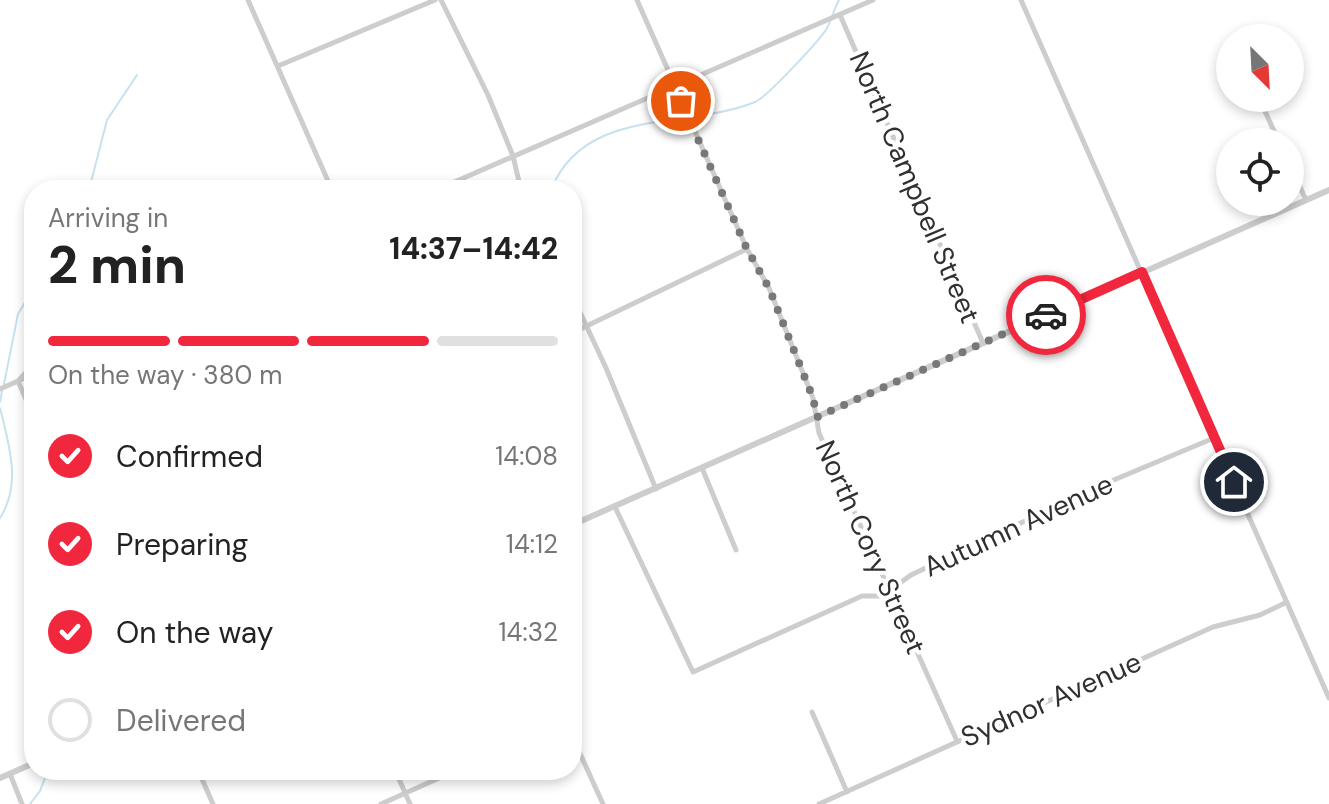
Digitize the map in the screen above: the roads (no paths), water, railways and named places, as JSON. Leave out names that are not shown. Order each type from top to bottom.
[{"type":"street","points":[[248,0],[328,180]]},
{"type":"street","points":[[278,66],[438,0],[488,95],[513,156],[519,180]]},
{"type":"street","name":"North Cory Street","points":[[637,0],[747,249],[769,288],[813,398],[819,433],[957,741]]},
{"type":"street","points":[[459,180],[873,0]]},
{"type":"street","points":[[1021,0],[1329,698]]},
{"type":"street","name":"North Campbell Street","points":[[840,15],[983,343]]},
{"type":"street","points":[[582,521],[1329,190]]},
{"type":"street","points":[[1304,196],[1306,200]]},
{"type":"street","points":[[582,328],[747,249]]},
{"type":"street","points":[[582,317],[656,489]]},
{"type":"street","points":[[18,381],[24,375]]},
{"type":"street","points":[[0,389],[24,378]]},
{"type":"street","points":[[18,381],[24,395]]},
{"type":"street","name":"Autumn Avenue","points":[[615,507],[693,672],[862,596],[882,596],[911,575],[1077,497],[1214,438]]},
{"type":"street","points":[[702,468],[736,550]]},
{"type":"street","name":"Sydnor Avenue","points":[[819,804],[1213,627],[1260,615],[1287,602]]},
{"type":"street","points":[[812,712],[847,792]]},
{"type":"street","points":[[582,758],[603,804]]},
{"type":"street","points":[[0,778],[24,768]]},
{"type":"street","points":[[10,774],[22,804]]},
{"type":"street","points":[[202,780],[213,804]]},
{"type":"street","points":[[399,780],[410,804]]},
{"type":"street","points":[[381,804],[434,780]]},
{"type":"waterway","points":[[557,180],[566,163],[587,145],[612,133],[755,102],[793,68],[823,34],[839,0]]},
{"type":"waterway","points":[[92,180],[107,120],[137,75]]},
{"type":"waterway","points":[[4,384],[18,314],[24,304]]},
{"type":"waterway","points":[[0,402],[2,391]]},
{"type":"waterway","points":[[0,408],[12,464],[11,492],[0,518]]},
{"type":"waterway","points":[[30,804],[44,780]]}]
